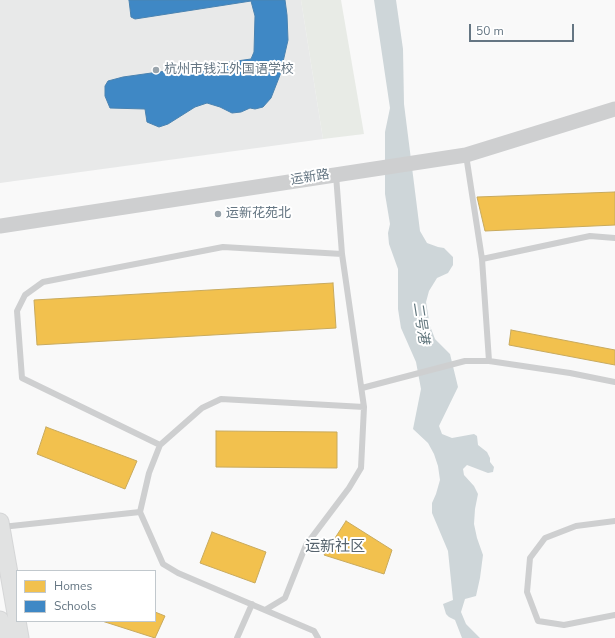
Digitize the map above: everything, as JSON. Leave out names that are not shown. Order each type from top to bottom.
[{"type":"main road","points":[[0,525],[16,614]]},
{"type":"main road","points":[[0,620],[3,638]]},
{"type":"main road","points":[[17,622],[20,638]]},
{"type":"street","name":"运新路","points":[[0,226],[466,155],[615,109]]},
{"type":"lane","points":[[466,155],[482,259],[490,361]]},
{"type":"lane","points":[[264,610],[285,598],[306,545],[349,488],[361,468],[364,407],[342,254],[336,174]]},
{"type":"lane","points":[[482,259],[590,236],[615,238]]},
{"type":"lane","points":[[160,445],[22,378],[17,311],[25,295],[43,282],[223,247],[342,254]]},
{"type":"lane","points":[[362,388],[465,361],[490,361],[570,373],[615,382]]},
{"type":"lane","points":[[318,638],[314,631],[178,573],[163,564],[140,512],[149,473],[160,445],[202,408],[221,399],[364,407]]},
{"type":"lane","points":[[0,525],[140,512]]},
{"type":"lane","points":[[615,521],[576,526],[545,538],[530,558],[526,592],[538,621],[564,625],[615,615]]},
{"type":"lane","points":[[237,638],[252,604]]},
{"type":"shaded area","name":"杭州市钱江外国语学校","points":[[0,0],[301,0],[323,139],[0,183]]},
{"type":"shaded area","points":[[301,0],[341,0],[364,134],[323,139]]},
{"type":"water","name":"二号港","points":[[374,0],[396,0],[403,49],[404,104],[420,231],[427,243],[444,248],[453,257],[453,265],[448,273],[437,278],[429,291],[426,302],[430,326],[435,339],[450,354],[458,387],[439,426],[442,434],[452,438],[474,434],[477,436],[478,445],[487,452],[490,462],[494,467],[493,472],[488,473],[467,465],[463,469],[464,475],[474,486],[478,494],[474,524],[483,555],[476,596],[465,599],[461,612],[466,624],[480,638],[462,638],[455,620],[446,614],[443,604],[453,600],[448,551],[432,513],[432,503],[440,480],[438,466],[428,443],[413,429],[421,389],[416,362],[401,328],[398,309],[398,269],[389,244],[388,233],[390,224],[385,194],[385,132],[390,108]]},
{"type":"building: Homes","points":[[615,192],[615,225],[485,231],[477,197]]},
{"type":"building: Homes","points":[[333,283],[336,328],[37,345],[34,300]]},
{"type":"building: Homes","points":[[511,330],[615,350],[615,365],[509,345]]},
{"type":"building: Homes","points":[[46,427],[137,461],[125,489],[37,454]]},
{"type":"building: Homes","points":[[216,431],[337,432],[337,468],[216,467]]},
{"type":"building: Homes","points":[[346,521],[392,550],[384,574],[324,555]]},
{"type":"building: Homes","points":[[212,532],[266,552],[255,583],[200,563]]},
{"type":"building: Homes","points":[[156,612],[165,616],[155,638],[105,622],[156,622]]},
{"type":"building: Schools","points":[[129,0],[285,0],[288,40],[280,75],[271,98],[263,107],[255,109],[250,108],[241,112],[232,113],[207,103],[195,107],[168,124],[159,127],[147,122],[145,109],[110,108],[105,96],[105,86],[108,81],[123,77],[251,59],[254,52],[255,16],[251,1],[135,19],[131,17]]},
{"type":"place","name":"杭州市钱江外国语学校","points":[[156,70]]},
{"type":"place","name":"运新花苑北","points":[[218,214]]},
{"type":"district","name":"运新社区","points":[[335,547]]}]
